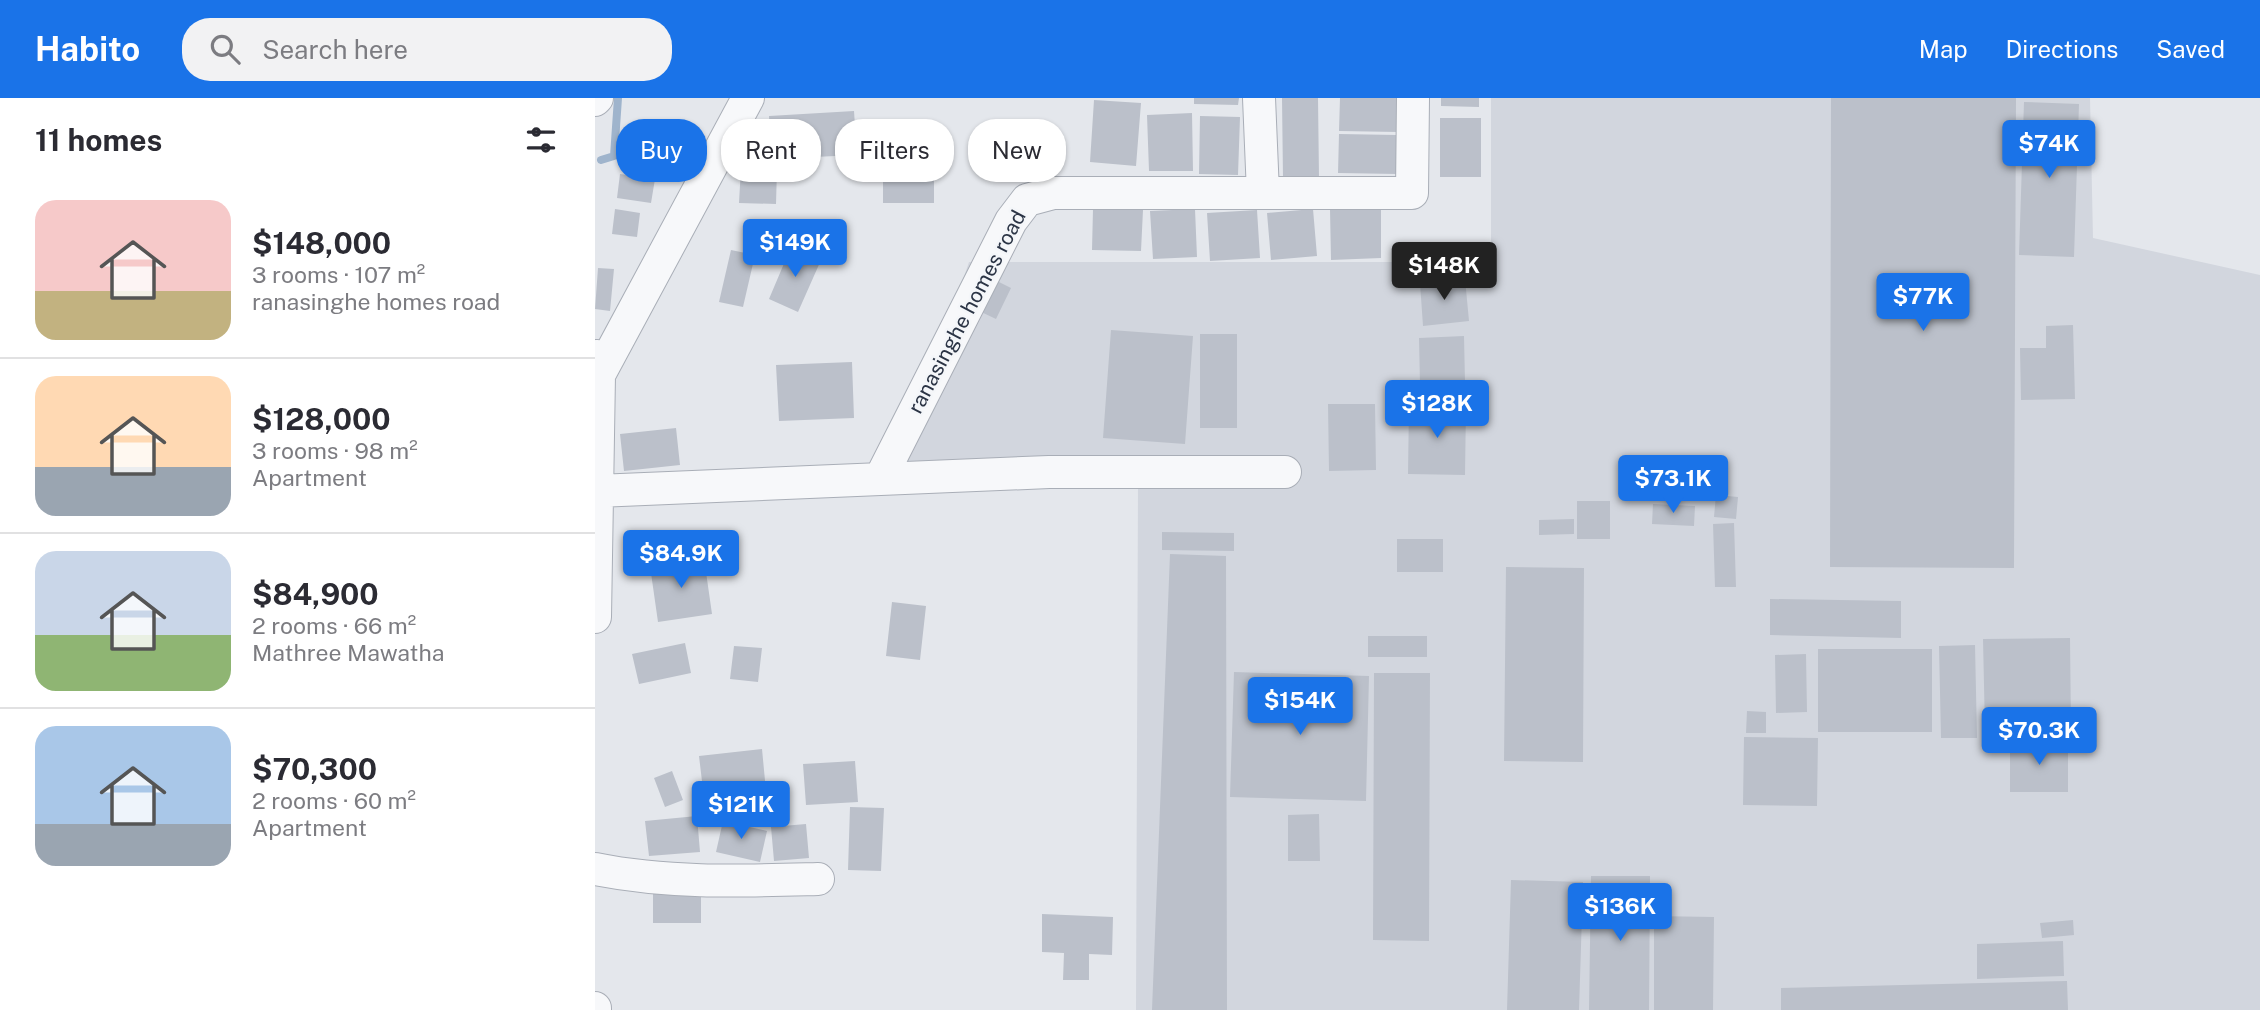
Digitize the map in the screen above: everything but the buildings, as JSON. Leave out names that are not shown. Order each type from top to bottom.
[{"type":"street","points":[[599,375],[748,98]]},
{"type":"street","points":[[1259,98],[1263,193]]},
{"type":"street","name":"ranasinghe homes road","points":[[880,479],[1011,221],[1027,200],[1053,193],[1412,193],[1413,98]]},
{"type":"street","points":[[595,338],[599,375],[595,617]]},
{"type":"street","points":[[597,491],[1049,472],[1285,472]]},
{"type":"street","points":[[595,869],[627,875],[679,879],[818,879]]},
{"type":"shaded area","points":[[1491,98],[2090,98],[2093,238],[2260,275],[2260,1010],[1136,1010],[1138,485],[893,487],[969,262],[1491,262]]},
{"type":"waterway","points":[[601,160],[614,156],[618,98]]}]
